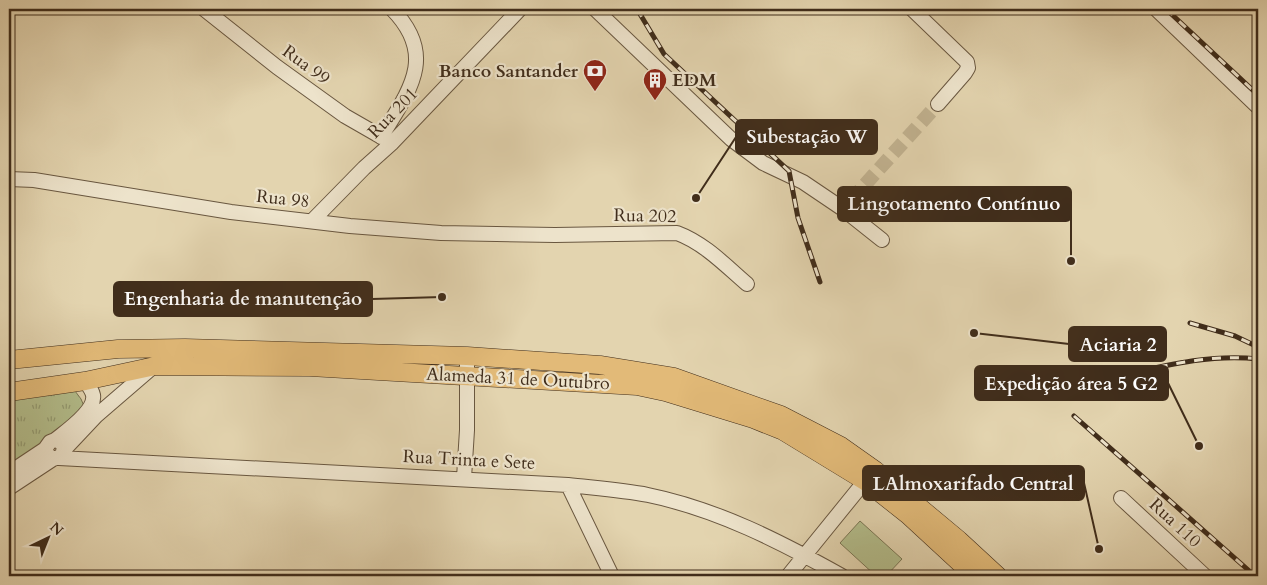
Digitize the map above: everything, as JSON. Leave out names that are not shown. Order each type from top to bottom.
[{"type":"main road","points":[[9,360],[118,349],[185,348],[467,356],[600,365],[674,376],[778,422],[842,446],[875,470],[959,540],[998,576]]},
{"type":"main road","name":"Alameda 31 de Outubro","points":[[9,392],[85,381],[155,366],[310,367],[637,386],[666,392],[753,419],[778,422],[866,481],[908,515],[974,576]]},
{"type":"street","name":"Rua 99","points":[[204,9],[277,67],[345,116],[387,140]]},
{"type":"street","points":[[387,140],[409,91],[416,68],[414,46],[408,30],[392,9]]},
{"type":"street","name":"Rua 201","points":[[312,221],[364,168],[387,140],[520,9]]},
{"type":"street","points":[[595,9],[731,139],[763,163],[847,204],[882,240]]},
{"type":"street","points":[[912,9],[967,62],[968,68],[965,73],[938,104]]},
{"type":"street","points":[[1156,9],[1258,107]]},
{"type":"street","name":"Rua 98","points":[[9,179],[34,180],[231,212],[350,226],[441,233],[555,235]]},
{"type":"street","name":"Rua 202","points":[[555,235],[677,233],[691,238],[747,284]]},
{"type":"street","points":[[464,478],[467,430],[467,356]]},
{"type":"street","points":[[9,488],[57,451],[155,366]]},
{"type":"street","points":[[9,473],[57,451],[92,404],[93,396],[85,381]]},
{"type":"street","name":"Rua Trinta e Sete","points":[[57,451],[77,460],[464,478],[568,485],[648,495],[722,516],[806,556],[842,576]]},
{"type":"street","points":[[788,576],[866,481]]},
{"type":"street","points":[[568,485],[612,576]]},
{"type":"street","name":"Rua 110","points":[[1120,498],[1205,576]]},
{"type":"green space","points":[[75,391],[84,406],[76,419],[9,468],[9,399]]},
{"type":"green space","points":[[860,521],[902,559],[886,576],[876,576],[840,543]]},
{"type":"tunnel","points":[[851,200],[938,104]]},
{"type":"railway","points":[[637,9],[664,54],[789,171],[798,218],[820,282]]},
{"type":"railway","points":[[1166,9],[1258,95]]},
{"type":"railway","points":[[1190,323],[1235,336],[1258,347]]},
{"type":"railway","points":[[1106,379],[1163,366],[1201,360],[1220,358],[1258,359]]},
{"type":"railway","points":[[1074,416],[1255,576]]},
{"type":"place","name":"Banco Santander","points":[[595,92]]},
{"type":"place","name":"EDM","points":[[655,101]]},
{"type":"place","name":"Subestação W","points":[[696,198]]},
{"type":"place","name":"Lingotamento Contínuo","points":[[1071,261]]},
{"type":"place","name":"Engenharia de manutenção","points":[[442,297]]},
{"type":"place","name":"Aciaria 2","points":[[974,333]]},
{"type":"place","name":"Expedição área 5 G2","points":[[1199,446]]},
{"type":"place","name":"LAlmoxarifado Central","points":[[1099,549]]}]
